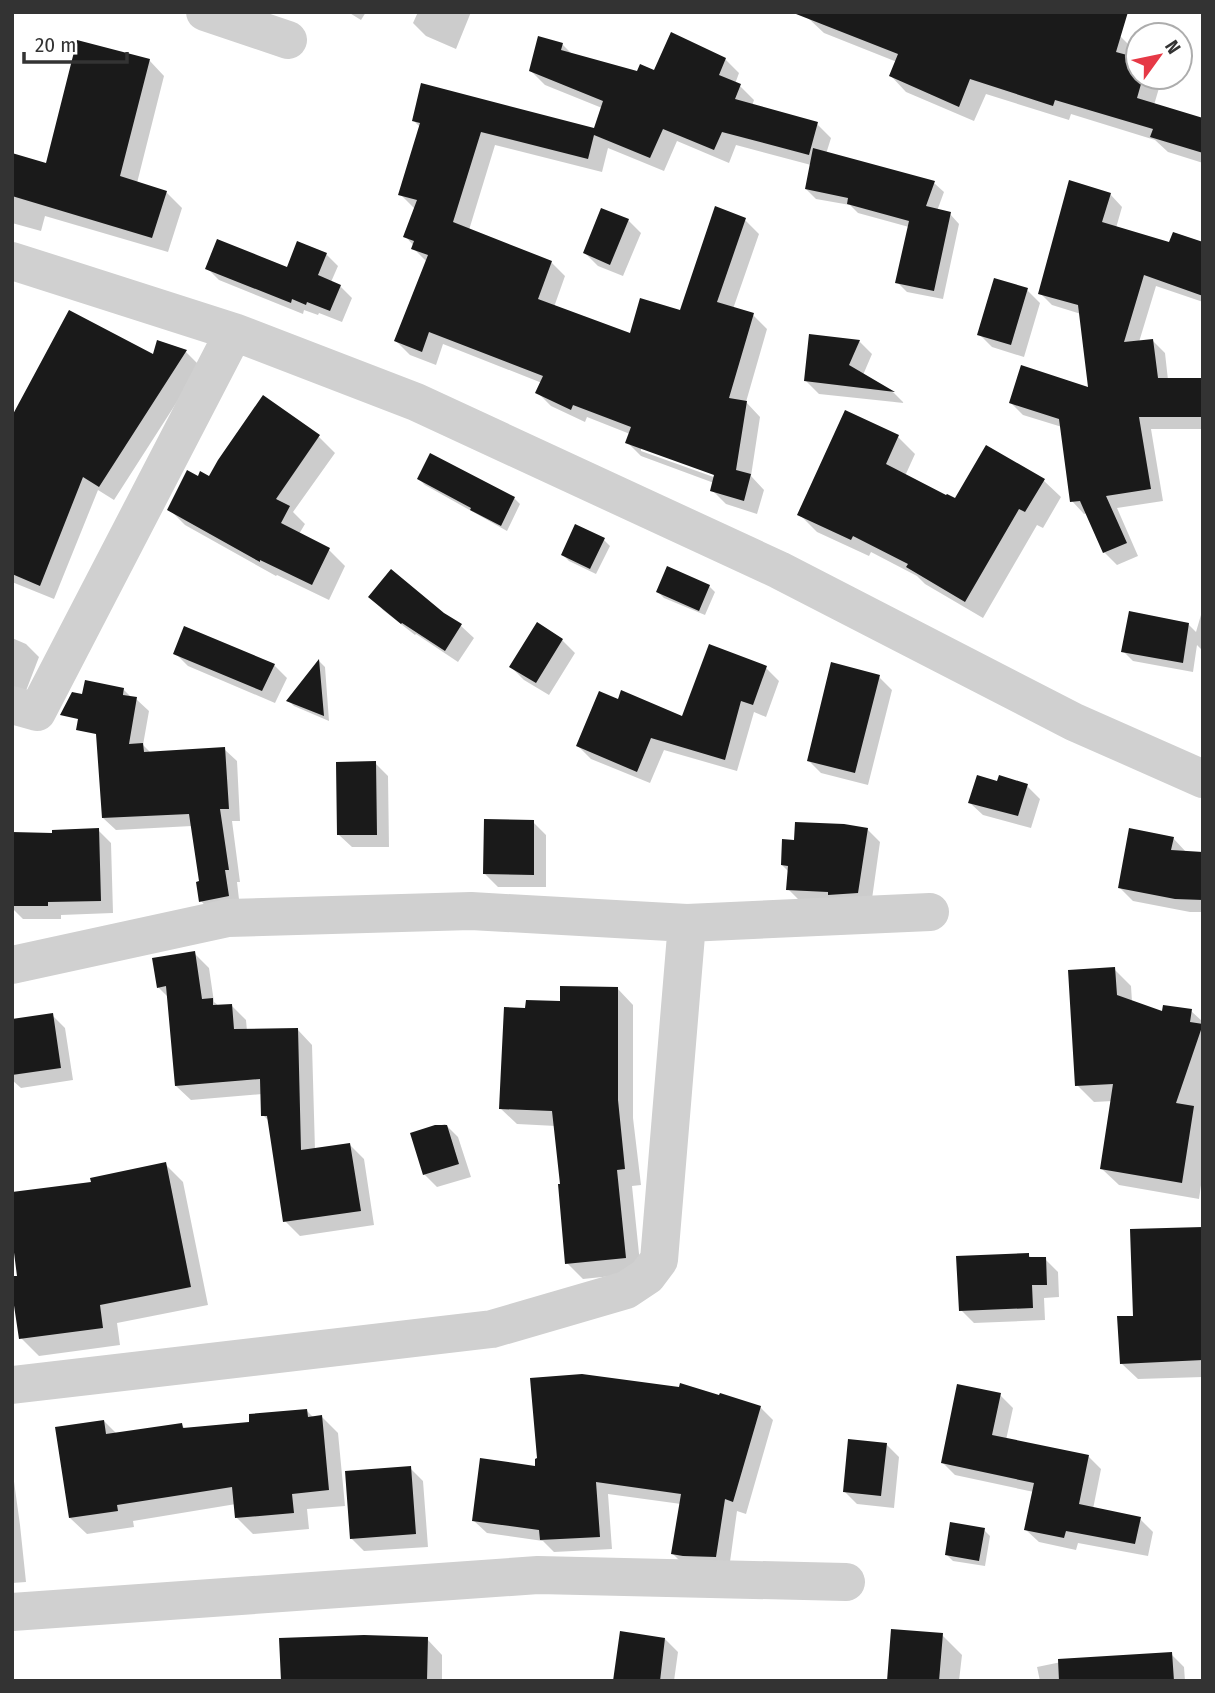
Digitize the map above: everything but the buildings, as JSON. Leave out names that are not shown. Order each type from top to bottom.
[{"type":"street","points":[[205,12],[288,40]]},
{"type":"street","points":[[12,261],[234,332],[429,408],[779,570],[1074,722],[1203,779]]},
{"type":"street","points":[[12,705],[37,712],[234,332]]},
{"type":"street","points":[[12,965],[228,918],[471,911],[687,923],[930,912]]},
{"type":"street","points":[[12,1385],[492,1329],[626,1290],[647,1276],[659,1261],[687,923]]},
{"type":"street","points":[[12,1612],[538,1575],[846,1582]]}]
